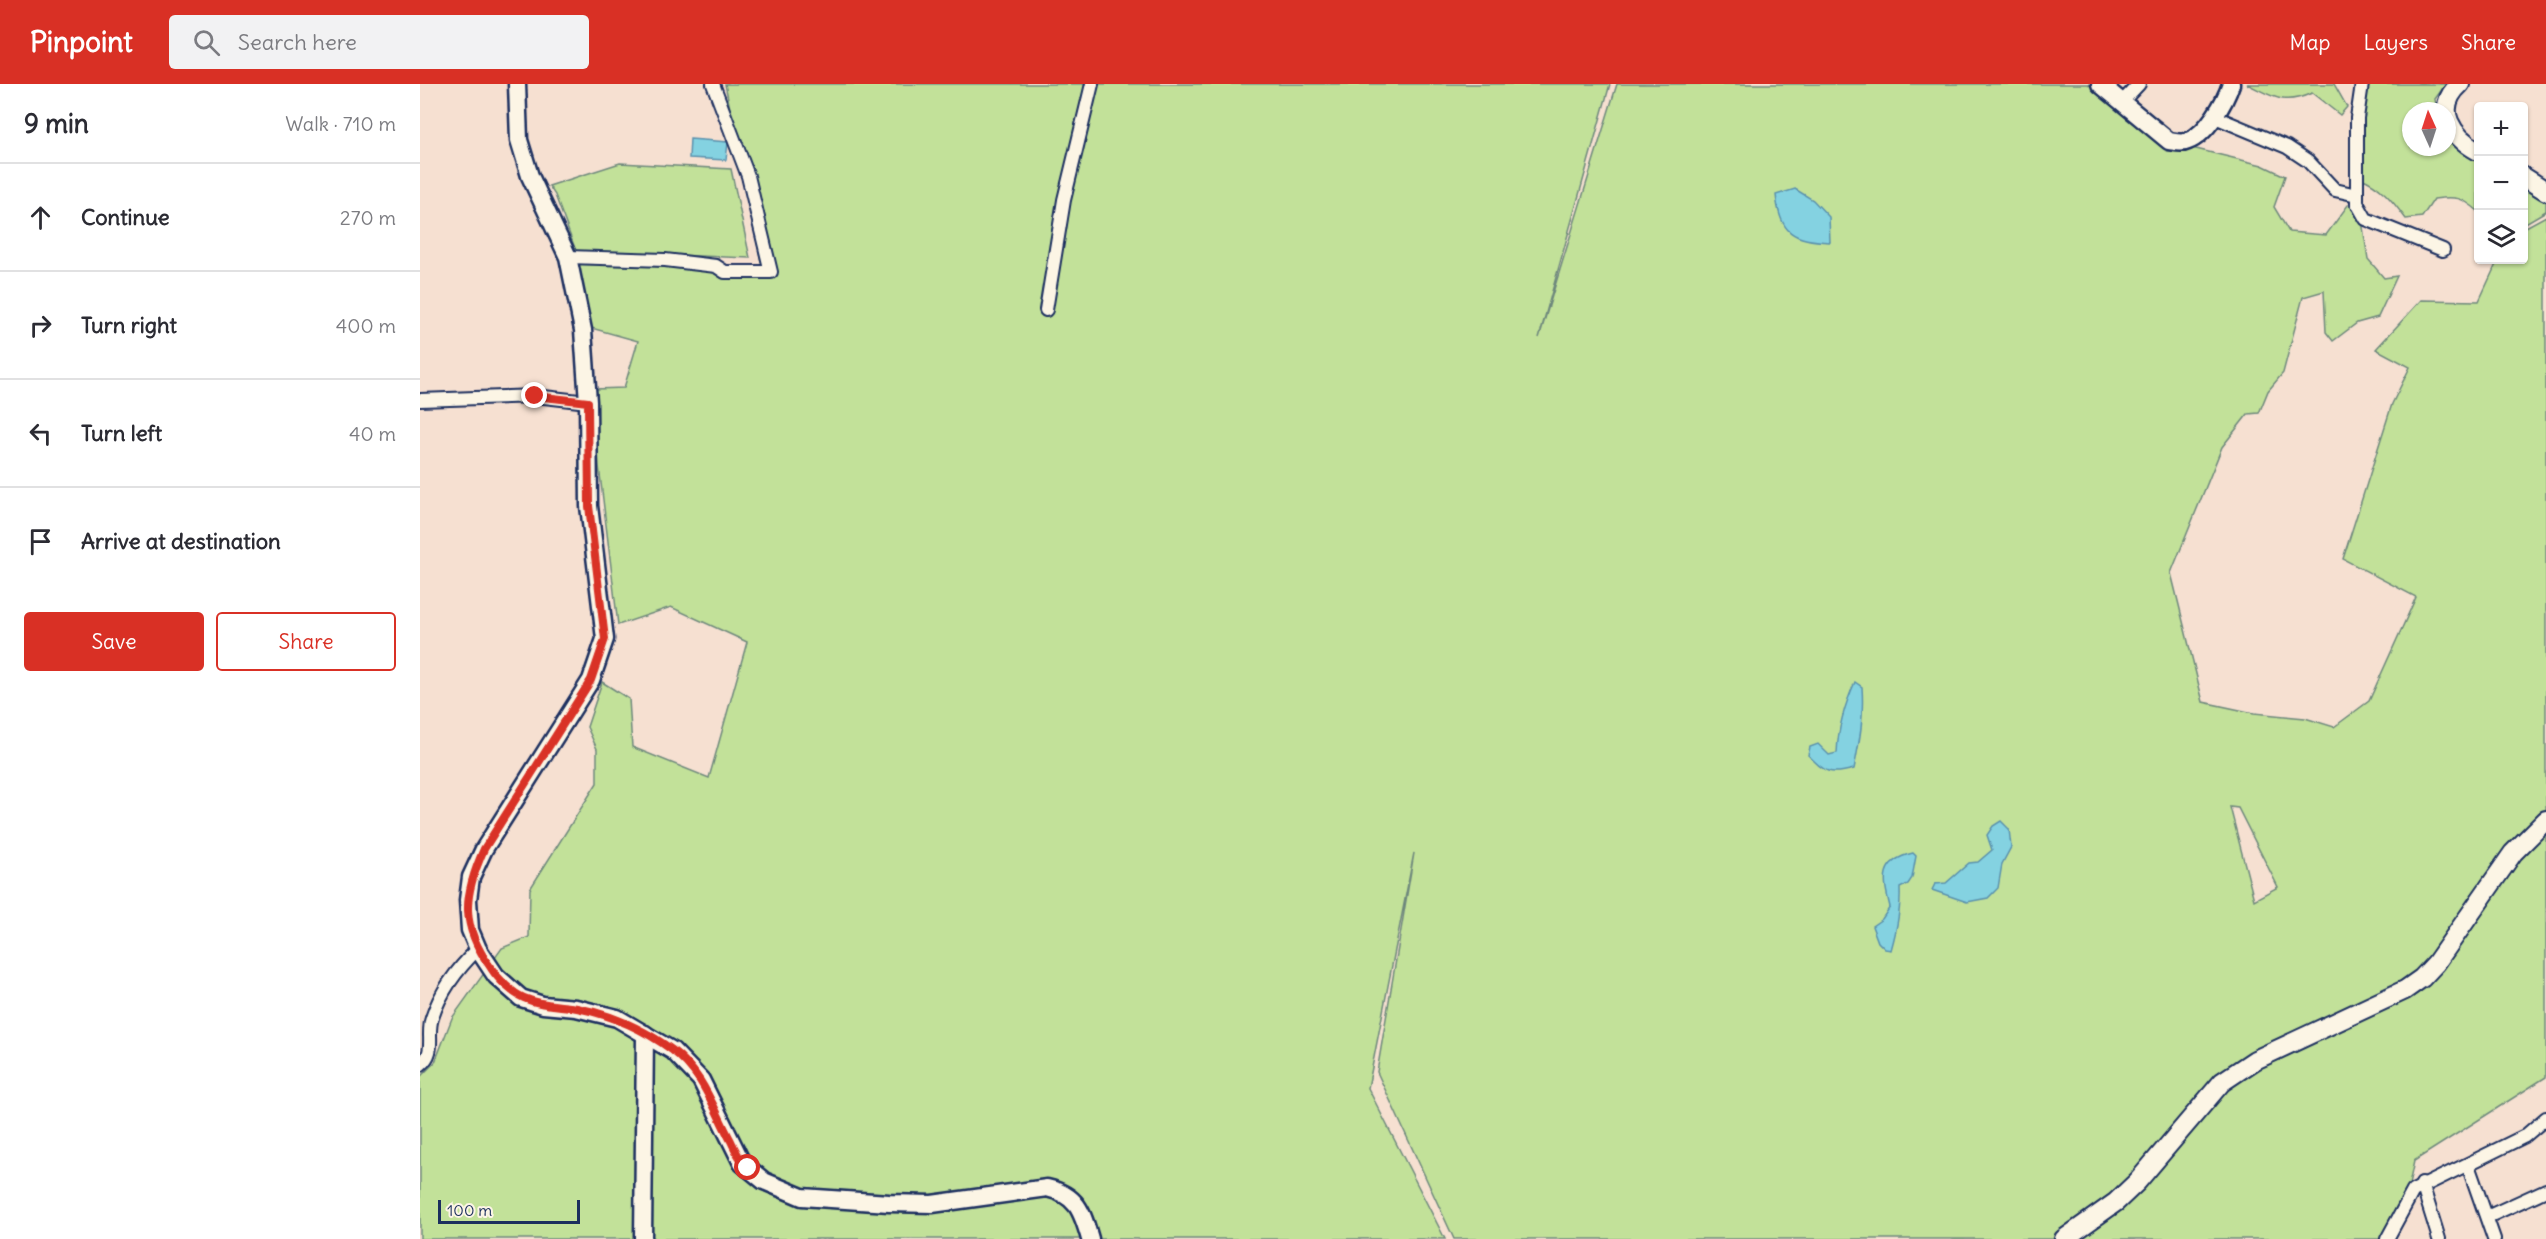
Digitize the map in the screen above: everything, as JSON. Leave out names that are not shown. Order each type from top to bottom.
[{"type":"main road","points":[[2460,84],[2453,90],[2447,104],[2447,118],[2452,131],[2474,148]]},
{"type":"main road","points":[[2528,180],[2546,191]]},
{"type":"main road","points":[[2064,1239],[2116,1202],[2138,1182],[2222,1082],[2255,1060],[2405,990],[2422,978],[2436,963],[2512,853],[2546,820]]},
{"type":"street","points":[[517,84],[519,140],[530,176],[568,257],[583,330],[588,402],[589,506],[605,639],[591,680],[484,849],[471,877],[468,900],[470,930],[478,949],[496,976],[521,998],[543,1005],[576,1008],[618,1018],[673,1051],[701,1080],[742,1163],[764,1181],[802,1197],[889,1203],[932,1204],[1047,1188],[1061,1191],[1074,1201],[1083,1216],[1090,1239]]},
{"type":"street","points":[[568,257],[665,260],[716,266],[725,272],[771,272],[748,176],[713,84]]},
{"type":"street","points":[[1046,310],[1064,200],[1092,84]]},
{"type":"street","points":[[2100,84],[2169,141],[2181,143],[2190,141],[2215,117],[2225,101],[2230,85]]},
{"type":"street","points":[[2122,102],[2139,84]]},
{"type":"street","points":[[2362,84],[2357,118],[2357,203],[2366,219],[2443,250]]},
{"type":"street","points":[[2215,117],[2287,147],[2308,161],[2335,190],[2357,195]]},
{"type":"street","points":[[420,400],[535,396],[588,402]]},
{"type":"street","points":[[420,1065],[426,1060],[432,1045],[431,1021],[444,989],[461,965],[478,949]]},
{"type":"street","points":[[643,1239],[645,1034]]},
{"type":"street","points":[[2387,1239],[2413,1191],[2422,1184],[2468,1165],[2525,1136],[2546,1118]]},
{"type":"street","points":[[2468,1165],[2494,1239]]},
{"type":"street","points":[[2422,1184],[2439,1239]]},
{"type":"street","points":[[2487,1217],[2546,1190]]},
{"type":"green space","points":[[725,84],[1610,84],[1539,338],[1617,84],[2088,84],[2137,126],[2137,124],[2196,149],[2262,165],[2285,176],[2274,207],[2289,232],[2326,235],[2348,205],[2360,208],[2368,259],[2384,278],[2397,276],[2378,317],[2357,323],[2333,341],[2326,332],[2324,291],[2303,297],[2283,373],[2268,391],[2259,413],[2248,414],[2222,447],[2171,573],[2203,702],[2254,713],[2305,718],[2334,727],[2369,701],[2416,597],[2343,559],[2392,404],[2410,367],[2376,349],[2421,300],[2479,301],[2496,264],[2528,264],[2528,226],[2546,216],[2546,1077],[2414,1161],[2409,1185],[2382,1239],[1454,1239],[1377,1072],[1414,853],[1368,1088],[1445,1239],[420,1239],[420,1077],[435,1062],[452,1018],[502,948],[529,937],[530,889],[597,783],[597,749],[587,727],[602,682],[629,699],[632,747],[709,778],[747,642],[671,607],[618,625],[599,466],[594,389],[624,388],[638,341],[584,326],[579,264],[762,267]],"holes":[[[2230,807],[2238,808],[2278,887],[2254,900]]]},
{"type":"green space","points":[[2247,84],[2334,84],[2347,107],[2340,115],[2312,93],[2286,99],[2272,96]]},
{"type":"green space","points":[[2365,84],[2446,84],[2435,99],[2436,102],[2402,102],[2402,156],[2456,156],[2456,146],[2474,158],[2474,208],[2458,199],[2434,199],[2422,217],[2406,219],[2386,194],[2359,177]]},
{"type":"green space","points":[[620,163],[731,169],[750,258],[576,251],[555,195],[549,186]]},
{"type":"green space","points":[[2528,189],[2546,200],[2546,211],[2528,222]]},
{"type":"water","points":[[690,139],[728,142],[726,160],[689,158]]},
{"type":"water","points":[[1795,189],[1813,200],[1829,217],[1830,242],[1798,237],[1785,226],[1781,219],[1776,195]]},
{"type":"water","points":[[1855,682],[1862,687],[1862,709],[1860,738],[1854,769],[1839,772],[1828,771],[1808,755],[1810,747],[1818,744],[1829,755],[1837,753],[1843,716]]},
{"type":"water","points":[[2001,821],[2009,829],[2011,847],[2002,864],[1998,888],[1988,898],[1967,902],[1932,890],[1935,884],[1946,883],[1969,863],[1978,862],[1992,850],[1987,835],[1993,826]]},
{"type":"water","points":[[1913,853],[1916,856],[1912,878],[1908,884],[1900,888],[1898,919],[1891,950],[1885,949],[1878,942],[1872,926],[1882,919],[1890,907],[1885,880],[1886,872],[1894,861]]},
{"type":"route","points":[[535,396],[588,402],[589,506],[605,639],[591,680],[484,849],[471,877],[468,900],[470,930],[478,949],[496,976],[521,998],[543,1005],[576,1008],[618,1018],[673,1051],[701,1080],[726,1134],[742,1163],[748,1168]]}]
